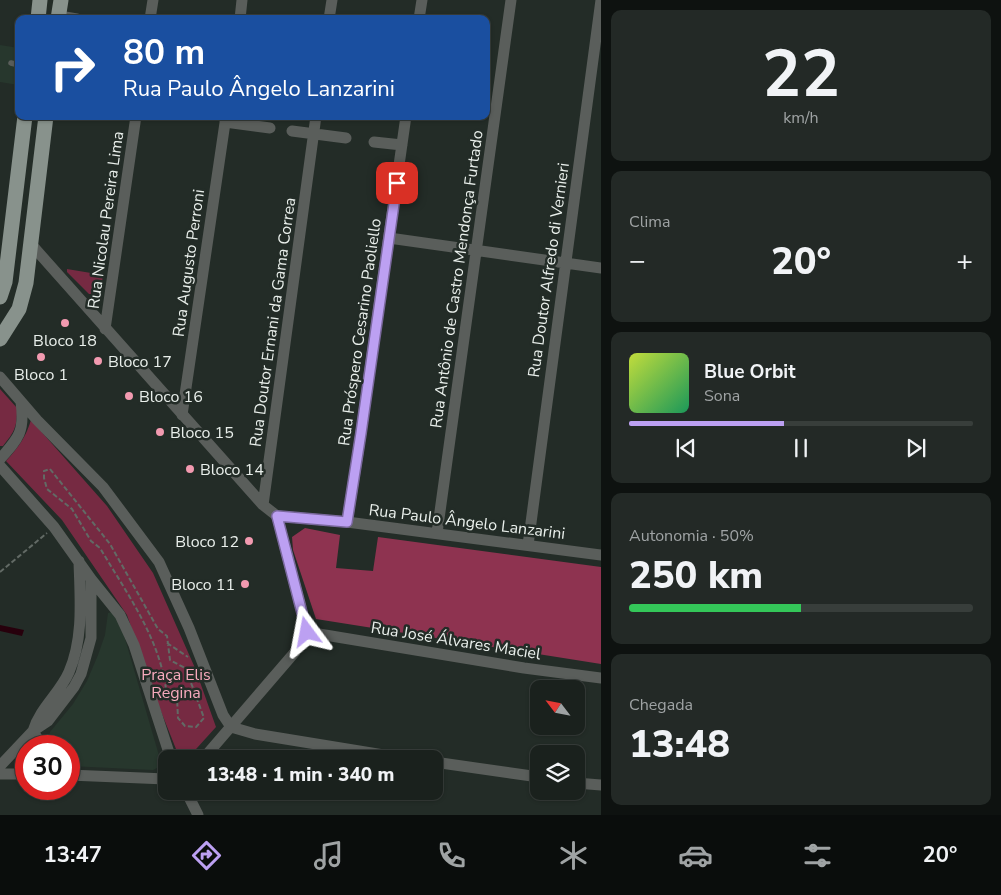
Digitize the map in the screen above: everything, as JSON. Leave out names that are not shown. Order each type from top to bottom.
[{"type":"main road","points":[[38,15],[40,0]]},
{"type":"main road","points":[[58,15],[61,0]]},
{"type":"main road","points":[[0,297],[5,282],[25,120]]},
{"type":"main road","points":[[0,339],[19,309],[26,283],[45,120]]},
{"type":"street","points":[[151,15],[153,0]]},
{"type":"street","points":[[240,15],[242,0]]},
{"type":"street","points":[[330,15],[332,0]]},
{"type":"street","points":[[420,15],[422,0]]},
{"type":"street","name":"Rua Antônio de Castro Mendonça Furtado","points":[[437,533],[511,0]]},
{"type":"street","name":"Rua Doutor Alfredo di Vernieri","points":[[528,545],[600,0]]},
{"type":"street","name":"Rua Nicolau Pereira Lima","points":[[105,329],[135,120]]},
{"type":"street","name":"Rua Augusto Perroni","points":[[182,415],[226,120]]},
{"type":"street","points":[[231,120],[270,128]]},
{"type":"street","name":"Rua Próspero Cesarino Paoliello","points":[[347,522],[405,120]]},
{"type":"street","points":[[292,131],[314,130],[346,138]]},
{"type":"street","name":"Rua Doutor Ernani da Gama Correa","points":[[263,505],[314,130]]},
{"type":"street","points":[[374,142],[402,145]]},
{"type":"street","points":[[389,238],[601,268]]},
{"type":"street","points":[[30,243],[263,505],[277,516],[307,632],[295,652],[211,750]]},
{"type":"street","points":[[0,377],[37,420],[103,487],[158,562],[189,628],[223,716],[231,727],[255,734],[353,750]]},
{"type":"street","points":[[0,459],[12,445],[21,430],[23,419],[20,400]]},
{"type":"street","points":[[0,466],[54,527],[91,579],[120,615],[134,644],[168,750]]},
{"type":"street","name":"Rua Paulo Ângelo Lanzarini","points":[[277,516],[347,522],[601,554]]},
{"type":"street","points":[[35,735],[33,731],[37,719],[69,673],[75,654],[79,636],[80,615],[79,561]]},
{"type":"street","points":[[0,766],[33,731],[48,721],[74,687],[81,674],[91,638],[91,579]]},
{"type":"street","name":"Rua José Álvares Maciel","points":[[307,632],[524,668],[601,678]]},
{"type":"street","points":[[443,763],[530,776]]},
{"type":"street","points":[[0,774],[15,774]]},
{"type":"street","points":[[80,776],[158,779]]},
{"type":"street","points":[[585,784],[601,785]]},
{"type":"street","points":[[190,800],[198,815]]},
{"type":"lane","points":[[11,63],[15,64]]},
{"type":"path","points":[[50,469],[110,544],[158,629],[167,636],[167,643],[170,660],[184,668],[201,709],[204,718],[196,727],[185,726],[178,718],[177,698],[166,689],[163,668],[146,626],[100,548],[91,541],[72,509],[47,489],[44,471],[50,469]]},
{"type":"path","points":[[0,572],[54,527]]},
{"type":"path","points":[[167,643],[194,660],[200,658]]},
{"type":"shaded area","points":[[0,45],[15,47],[15,84],[0,82]]},
{"type":"shaded area","points":[[305,528],[340,535],[336,568],[373,571],[378,537],[601,567],[601,664],[316,619],[293,550],[292,537]]},
{"type":"shaded area","points":[[112,612],[119,618],[158,752],[158,768],[153,770],[80,767],[80,735],[49,735],[73,704],[87,681],[105,635],[108,613]]},
{"type":"shaded area","points":[[0,625],[24,630],[22,636],[0,631]]},
{"type":"green space","points":[[67,269],[103,275],[101,290],[98,294],[89,294],[67,272]]},
{"type":"green space","points":[[0,389],[17,408],[15,429],[3,446],[0,446]]},
{"type":"green space","name":"Praça Elis Regina","points":[[31,420],[107,506],[153,573],[195,668],[216,727],[195,750],[176,750],[154,694],[127,615],[62,520],[6,461],[27,432]]},
{"type":"place","name":"Bloco 18","points":[[65,323]]},
{"type":"place","name":"Bloco 1","points":[[41,357]]},
{"type":"place","name":"Bloco 17","points":[[98,361]]},
{"type":"place","name":"Bloco 16","points":[[129,396]]},
{"type":"place","name":"Bloco 15","points":[[160,432]]},
{"type":"place","name":"Bloco 14","points":[[190,469]]},
{"type":"place","name":"Bloco 12","points":[[249,541]]},
{"type":"place","name":"Bloco 11","points":[[245,584]]},
{"type":"route","points":[[307,632],[277,516],[347,522],[397,183]]}]
